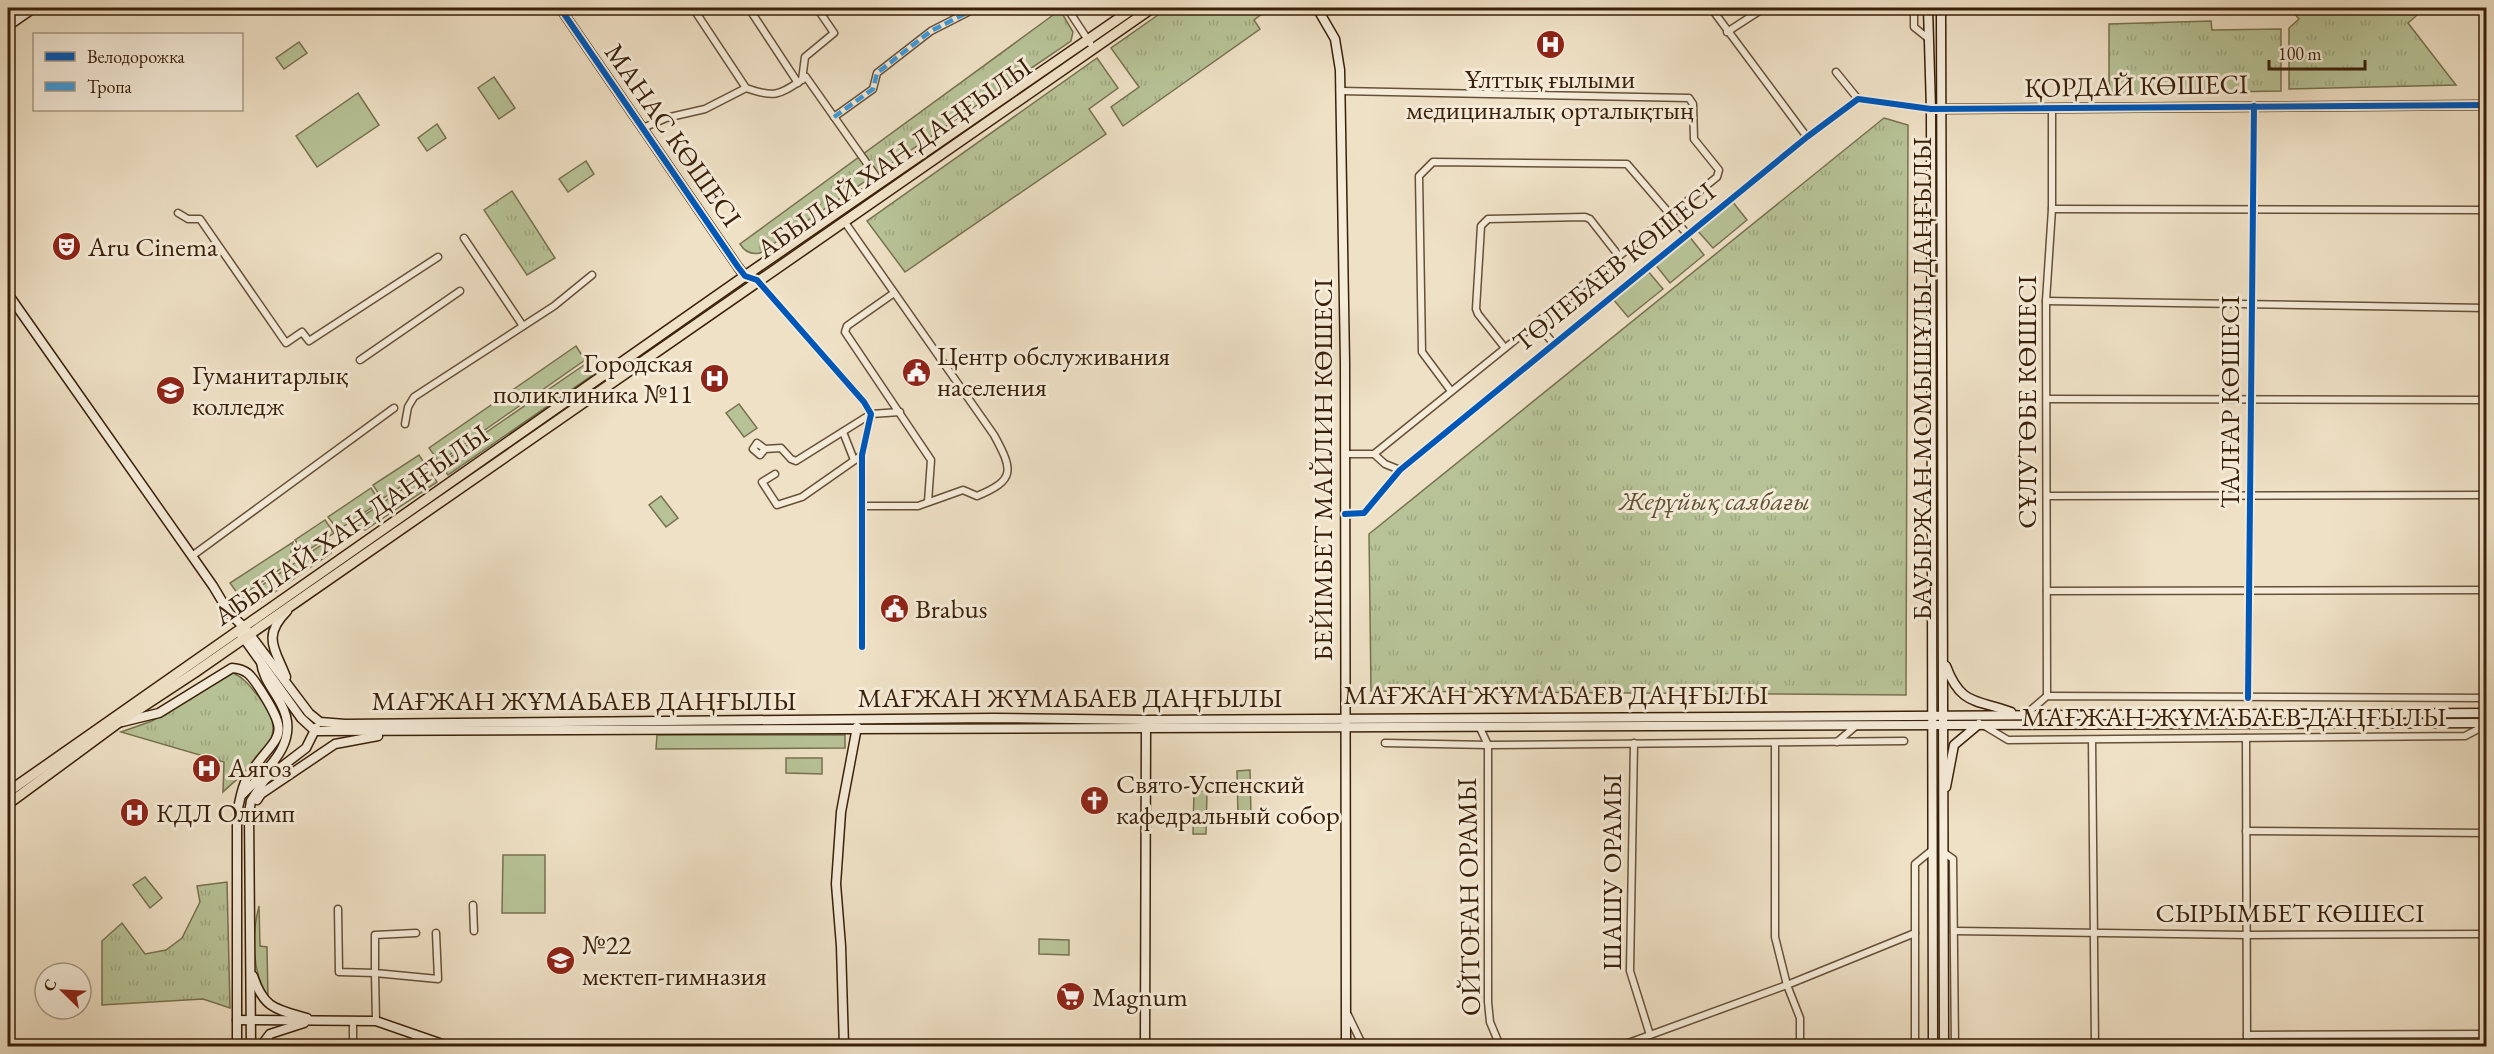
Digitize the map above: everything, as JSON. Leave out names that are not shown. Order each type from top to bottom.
[{"type":"main road","points":[[8,26],[34,8]]},
{"type":"main road","name":"МАНАС КӨШЕСІ","points":[[560,8],[745,276]]},
{"type":"main road","name":"АБЫЛАЙ ХАН ДАҢҒЫЛЫ","points":[[8,804],[745,276],[1134,8]]},
{"type":"main road","name":"АБЫЛАЙ ХАН ДАҢҒЫЛЫ","points":[[8,792],[309,592],[1152,8]]},
{"type":"main road","name":"БЕЙІМБЕТ МАЙЛИН КӨШЕСІ","points":[[1317,8],[1335,39],[1341,92],[1346,514],[1344,717],[1346,1047]]},
{"type":"main road","name":"БАУЫРЖАН МОМЫШҰЛЫ ДАҢҒЫЛЫ","points":[[1928,8],[1931,109],[1933,724]]},
{"type":"main road","name":"БАУЫРЖАН МОМЫШҰЛЫ ДАҢҒЫЛЫ","points":[[1941,8],[1944,724]]},
{"type":"main road","name":"ҚОРДАЙ КӨШЕСІ","points":[[1931,109],[2487,105]]},
{"type":"main road","points":[[745,276],[757,280]]},
{"type":"main road","points":[[8,294],[192,556],[228,612],[309,713],[320,722],[306,748],[240,797]]},
{"type":"main road","points":[[291,689],[274,651],[273,633],[280,618],[309,592]]},
{"type":"main road","points":[[245,633],[261,661],[301,718],[315,731]]},
{"type":"main road","points":[[1943,660],[1953,685],[1960,694],[1975,702],[2021,715]]},
{"type":"main road","points":[[240,797],[281,752],[288,732],[286,716],[262,673],[261,661]]},
{"type":"main road","points":[[118,723],[159,713],[232,668],[242,668],[249,673],[276,714],[278,733],[271,749],[246,778],[240,797],[235,841],[237,1047]]},
{"type":"main road","name":"МАҒЖАН ЖҰМАБАЕВ ДАҢҒЫЛЫ","points":[[320,722],[2487,713]]},
{"type":"main road","points":[[844,1047],[842,946],[836,884],[841,812],[857,731],[857,720]]},
{"type":"main road","points":[[1145,1047],[1146,720]]},
{"type":"main road","points":[[1933,724],[1931,850],[1933,1047]]},
{"type":"main road","name":"МАҒЖАН ЖҰМАБАЕВ ДАҢҒЫЛЫ","points":[[315,731],[384,733],[1933,724],[2487,724]]},
{"type":"main road","points":[[1944,724],[1944,1047]]},
{"type":"main road","points":[[1943,796],[1954,745],[1981,724]]},
{"type":"main road","points":[[249,813],[261,794],[335,744],[375,737],[384,733]]},
{"type":"main road","points":[[251,1047],[249,813],[251,801],[265,779]]},
{"type":"main road","points":[[250,968],[260,995],[267,1005],[312,1021]]},
{"type":"main road","points":[[237,1020],[376,1021],[426,1043],[448,1047]]},
{"type":"main road","points":[[261,1047],[270,1035],[312,1021]]},
{"type":"street","points":[[693,8],[746,87],[771,96],[778,95],[806,77],[880,182]]},
{"type":"street","points":[[753,8],[750,10],[800,81]]},
{"type":"street","points":[[800,81],[805,57],[834,33],[817,8]]},
{"type":"street","points":[[834,117],[873,89],[877,73],[926,34],[976,8]]},
{"type":"street","points":[[1067,8],[1089,39],[1091,49]]},
{"type":"street","points":[[1711,8],[1808,137]]},
{"type":"street","points":[[1727,32],[1764,8]]},
{"type":"street","points":[[1914,8],[1914,27],[1929,39]]},
{"type":"street","points":[[1836,72],[1858,99],[1931,109]]},
{"type":"street","points":[[643,128],[666,118],[705,110],[746,87]]},
{"type":"street","points":[[1341,92],[1689,98],[1693,104],[1694,139],[1719,170],[1719,174],[1374,454],[1345,454]]},
{"type":"street","name":"ТӨЛЕБАЕВ КӨШЕСІ","points":[[1346,514],[1364,513],[1400,470],[1687,234],[1858,99]]},
{"type":"street","name":"ТАЛҒАР КӨШЕСІ","points":[[2248,698],[2253,399],[2254,106]]},
{"type":"street","name":"СҰЛУТӨБЕ КӨШЕСІ","points":[[2047,696],[2046,301],[2052,209],[2052,109]]},
{"type":"street","points":[[1451,392],[1422,352],[1419,176],[1433,162],[1627,164],[1632,166],[1687,234]]},
{"type":"street","points":[[2052,209],[2487,210]]},
{"type":"street","points":[[178,213],[188,219],[200,219],[286,343],[302,332],[309,341],[438,257]]},
{"type":"street","points":[[1504,348],[1476,309],[1481,226],[1488,219],[1585,217],[1590,219],[1619,256]]},
{"type":"street","points":[[844,221],[977,413],[1008,461],[1009,472],[1004,482],[976,496],[963,490],[918,506],[862,506]]},
{"type":"street","points":[[464,238],[523,326]]},
{"type":"street","points":[[405,424],[408,407],[414,398],[554,306],[592,275]]},
{"type":"street","points":[[757,280],[864,402],[871,414],[862,455],[862,647]]},
{"type":"street","points":[[360,360],[460,291]]},
{"type":"street","points":[[894,293],[847,326],[845,332],[931,460],[928,502]]},
{"type":"street","points":[[2046,301],[2487,308]]},
{"type":"street","points":[[1536,322],[1554,344]]},
{"type":"street","points":[[2047,399],[2487,400]]},
{"type":"street","points":[[192,556],[394,408]]},
{"type":"street","points":[[765,449],[781,448],[796,461],[871,414],[900,412]]},
{"type":"street","points":[[843,432],[854,460]]},
{"type":"street","points":[[1374,454],[1385,464],[1400,470]]},
{"type":"street","points":[[776,474],[762,482],[777,505],[802,497],[862,455]]},
{"type":"street","points":[[2047,495],[2487,495]]},
{"type":"street","points":[[2047,591],[2487,590]]},
{"type":"street","points":[[2021,715],[2047,696],[2487,698]]},
{"type":"street","name":"МАҒЖАН ЖҰМАБАЕВ ДАҢҒЫЛЫ","points":[[1981,724],[2008,740],[2465,736],[2487,724]]},
{"type":"street","points":[[1837,743],[1857,725]]},
{"type":"street","points":[[1480,728],[1488,745]]},
{"type":"street","points":[[2246,738],[2247,1047]]},
{"type":"street","points":[[2092,740],[2095,1047]]},
{"type":"street","points":[[1385,743],[1775,744],[1904,741]]},
{"type":"street","name":"ШАШУ ОРАМЫ","points":[[1634,743],[1630,971],[1650,1035]]},
{"type":"street","points":[[1775,744],[1775,937],[1787,985],[1800,1018],[1800,1047]]},
{"type":"street","name":"ОЙТОҒАН ОРАМЫ","points":[[1488,745],[1488,1002],[1490,1022],[1500,1047]]},
{"type":"street","points":[[2247,831],[2487,833]]},
{"type":"street","points":[[1915,1047],[1915,864],[1931,850]]},
{"type":"street","points":[[1943,852],[1953,859],[1955,1047]]},
{"type":"street","points":[[473,905],[474,931]]},
{"type":"street","points":[[338,909],[339,972],[438,979],[436,933]]},
{"type":"street","name":"СЫРЫМБЕТ КӨШЕСІ","points":[[1954,931],[2247,935],[2487,934]]},
{"type":"street","points":[[376,1021],[375,935],[416,933]]},
{"type":"street","points":[[1620,1047],[1787,985],[1915,933]]},
{"type":"street","points":[[1346,1011],[1363,1047]]},
{"type":"street","points":[[353,1021],[353,1047]]},
{"type":"street","points":[[2247,1035],[2487,1034]]},
{"type":"green space","points":[[1168,8],[1270,8],[1254,20],[1260,29],[1123,126],[1111,107],[1139,87],[1111,48]]},
{"type":"green space","points":[[2290,8],[2425,8],[2408,23],[2456,85],[2289,89],[2289,28],[2299,19]]},
{"type":"green space","points":[[1060,10],[1073,32],[1071,41],[760,253],[751,253],[742,247],[740,244]]},
{"type":"green space","points":[[2211,21],[2212,30],[2281,29],[2281,91],[2109,94],[2109,24]]},
{"type":"green space","points":[[299,42],[307,53],[284,69],[276,58]]},
{"type":"green space","points":[[1097,58],[1118,88],[1089,109],[1106,134],[905,272],[867,221]]},
{"type":"green space","points":[[494,77],[515,108],[499,119],[478,88]]},
{"type":"green space","points":[[358,93],[379,125],[317,167],[296,136]]},
{"type":"green space","name":"Жерұйық саябағы","points":[[1884,118],[1908,125],[1906,695],[1371,691],[1369,534]]},
{"type":"green space","points":[[437,124],[446,138],[427,151],[418,138]]},
{"type":"green space","points":[[586,161],[594,174],[568,192],[559,179]]},
{"type":"green space","points":[[512,191],[555,258],[527,275],[484,210]]},
{"type":"green space","points":[[1732,201],[1747,220],[1713,248],[1697,230]]},
{"type":"green space","points":[[1689,236],[1704,255],[1670,283],[1655,264]]},
{"type":"green space","points":[[1647,270],[1663,289],[1628,317],[1613,299]]},
{"type":"green space","points":[[576,346],[585,360],[439,462],[429,448]]},
{"type":"green space","points":[[587,363],[594,374],[448,475],[440,464]]},
{"type":"green space","points":[[739,404],[757,428],[744,437],[726,413]]},
{"type":"green space","points":[[419,455],[428,469],[382,499],[373,485]]},
{"type":"green space","points":[[430,471],[437,482],[392,512],[384,502]]},
{"type":"green space","points":[[371,488],[380,502],[338,530],[328,517]]},
{"type":"green space","points":[[661,496],[678,518],[666,527],[649,505]]},
{"type":"green space","points":[[382,504],[389,514],[365,530],[353,522]]},
{"type":"green space","points":[[325,520],[334,533],[304,553],[295,540]]},
{"type":"green space","points":[[329,540],[331,553],[263,600],[254,605],[240,600]]},
{"type":"green space","points":[[293,542],[289,563],[240,597],[230,583]]},
{"type":"green space","points":[[233,673],[244,680],[260,698],[270,713],[273,726],[266,750],[223,792],[224,762],[121,732],[152,721]]},
{"type":"green space","points":[[657,735],[845,735],[845,748],[656,749]]},
{"type":"green space","points":[[786,758],[822,758],[822,774],[786,773]]},
{"type":"green space","points":[[1250,770],[1251,817],[1238,817],[1237,771]]},
{"type":"green space","points":[[1194,791],[1207,791],[1206,834],[1193,834]]},
{"type":"green space","points":[[503,855],[545,855],[545,913],[502,913]]},
{"type":"green space","points":[[145,877],[162,898],[150,908],[133,885]]},
{"type":"green space","points":[[227,882],[230,1008],[203,999],[102,1005],[102,941],[122,923],[145,954],[166,950],[182,938],[200,902],[197,886]]},
{"type":"green space","points":[[259,906],[260,946],[267,947],[268,999],[259,977],[254,954]]},
{"type":"green space","points":[[1039,939],[1069,940],[1069,955],[1039,954]]},
{"type":"marked path","points":[[834,117],[873,89],[877,73],[931,31],[976,8]]},
{"type":"cycle path","points":[[560,8],[738,267],[745,276],[757,280],[864,402],[871,414],[862,455],[862,647]]},
{"type":"cycle path","points":[[1345,514],[1364,513],[1400,470],[1807,137],[1858,99],[1931,109],[2486,105]]},
{"type":"cycle path","points":[[2248,698],[2254,106]]},
{"type":"place","name":"Ұлттық ғылыми медициналық орталықтың","points":[[1550,44]]},
{"type":"place","name":"Aru Cinema","points":[[67,247]]},
{"type":"place","name":"Центр обслуживания населения","points":[[916,372]]},
{"type":"place","name":"Городская поликлиника №11","points":[[714,379]]},
{"type":"place","name":"Гуманитарлық колледж","points":[[171,391]]},
{"type":"place","name":"Brabus","points":[[894,609]]},
{"type":"place","name":"Аягоз","points":[[207,768]]},
{"type":"place","name":"Свято-Успенский кафедральный собор","points":[[1095,800]]},
{"type":"place","name":"КДЛ Олимп","points":[[135,813]]},
{"type":"place","name":"№22 мектеп-гимназия","points":[[561,961]]},
{"type":"place","name":"Magnum","points":[[1071,997]]}]
